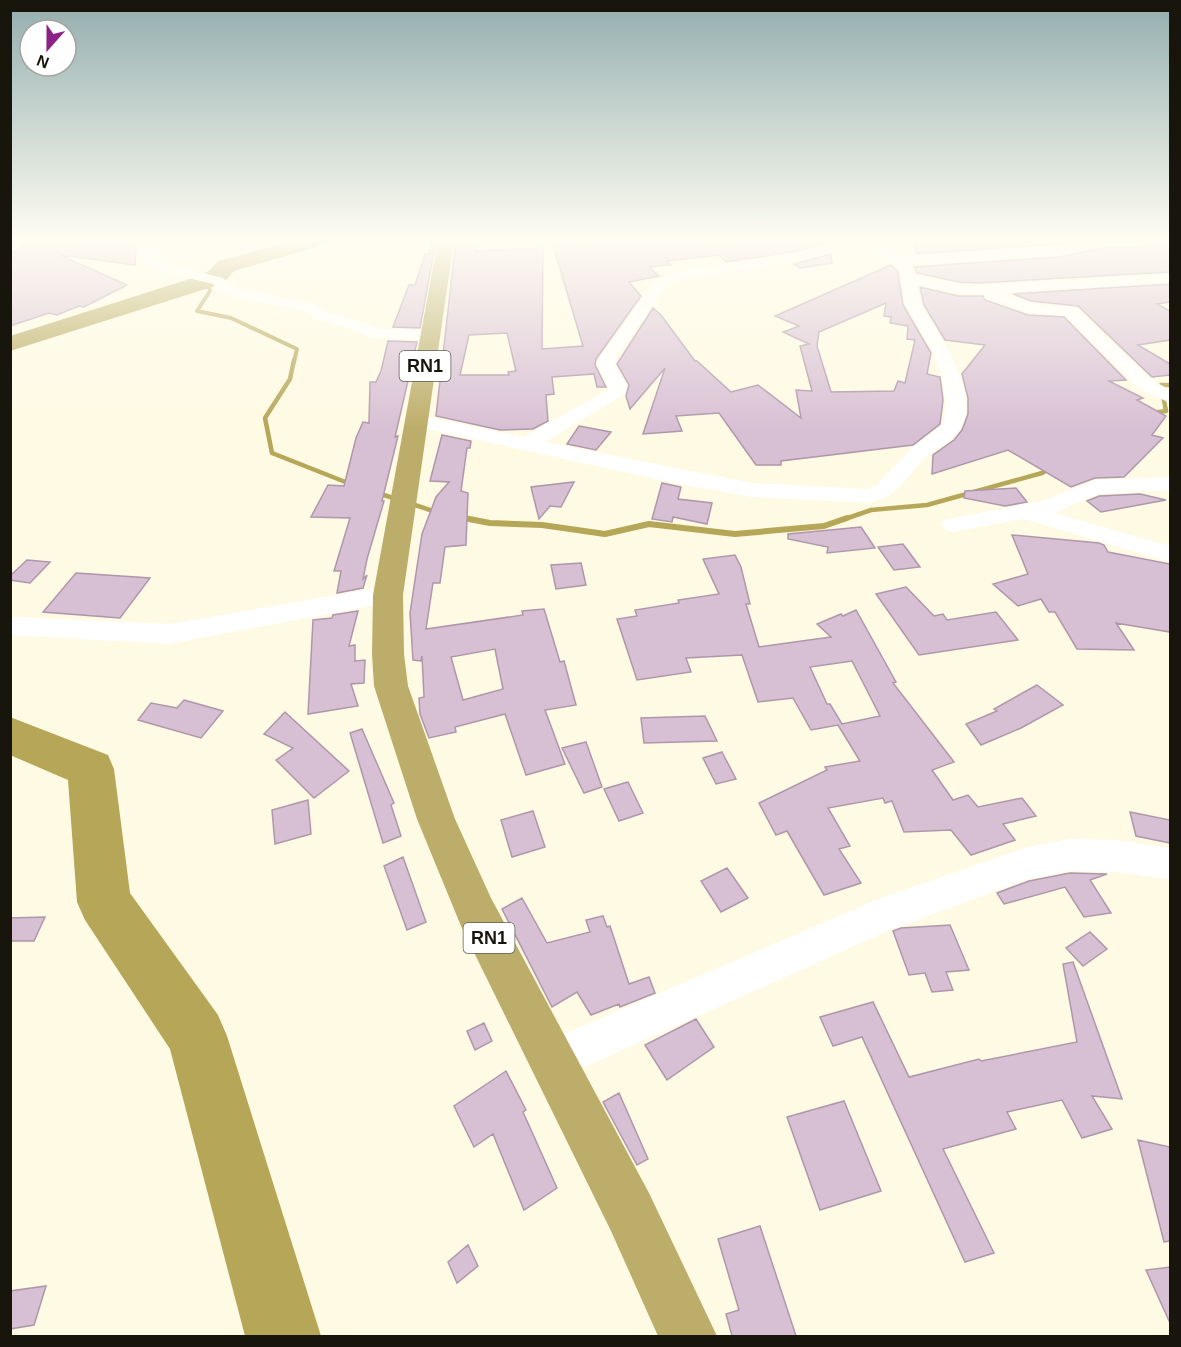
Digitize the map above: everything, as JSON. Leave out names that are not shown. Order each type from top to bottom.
[{"type":"highway","name":"RN1","points":[[435,303],[418,421],[388,595],[388,654],[391,686],[436,819],[476,912],[630,1212],[688,1336]]},
{"type":"street","points":[[288,303],[310,307],[315,315],[354,324],[376,334],[429,335]]},
{"type":"street","points":[[526,444],[605,400],[618,390],[606,364],[607,359],[646,303]]},
{"type":"street","points":[[418,421],[679,477],[752,490],[878,495],[918,453],[943,436],[951,427],[955,415],[955,400],[947,363],[913,303]]},
{"type":"street","points":[[1014,303],[1029,308],[1070,311],[1135,374],[1152,388],[1170,397]]},
{"type":"street","points":[[953,525],[1049,507],[1095,486],[1136,488],[1170,484]]},
{"type":"street","points":[[1024,512],[1170,554]]},
{"type":"street","points":[[10,626],[170,634],[388,595]]},
{"type":"street","points":[[551,1061],[881,916],[1028,863],[1070,855],[1118,856],[1170,864]]},
{"type":"building","points":[[10,303],[92,303],[57,315],[49,313],[10,326]]},
{"type":"building","points":[[402,303],[425,303],[420,328],[393,327]]},
{"type":"building","points":[[449,303],[542,303],[542,349],[583,346],[570,303],[636,303],[596,359],[595,365],[606,387],[597,387],[594,374],[552,377],[554,394],[546,395],[548,421],[533,429],[500,430],[436,416]],"holes":[[[507,333],[516,371],[508,372],[509,375],[460,375],[469,335]]]},
{"type":"building","points":[[805,303],[903,303],[931,353],[927,374],[940,377],[943,400],[940,424],[913,445],[781,461],[781,465],[756,465],[719,413],[676,416],[682,431],[643,434],[665,368],[630,409],[626,396],[629,385],[617,364],[653,308],[661,315],[695,361],[731,392],[758,385],[801,418],[796,390],[812,391],[800,346],[809,344],[783,332],[799,326],[775,316]],"holes":[[[886,303],[884,316],[891,317],[890,323],[908,326],[907,339],[915,340],[905,383],[898,381],[894,391],[831,392],[817,346],[819,332]]]},
{"type":"building","points":[[924,303],[993,303],[1028,315],[1064,317],[1126,380],[1109,381],[1143,398],[1137,400],[1166,416],[1152,435],[1163,438],[1124,477],[1095,478],[1071,487],[1008,450],[932,474],[933,455],[954,440],[962,430],[968,414],[968,398],[962,374],[985,345],[945,340]]},
{"type":"building","points":[[1048,303],[1164,303],[1157,304],[1170,311],[1170,340],[1138,345],[1170,364],[1170,375],[1152,377],[1078,306]]},
{"type":"building","points":[[388,341],[417,342],[395,437],[398,436],[382,501],[384,501],[367,559],[363,579],[367,575],[363,588],[337,593],[341,571],[334,571],[350,518],[311,517],[328,485],[344,486],[356,438],[363,422],[369,423],[370,382],[376,382],[381,371]]},
{"type":"building","points":[[579,426],[611,432],[596,450],[567,444]]},
{"type":"building","points":[[442,435],[471,441],[470,448],[467,448],[461,491],[468,493],[466,545],[445,547],[440,583],[433,583],[426,629],[523,615],[522,611],[544,609],[560,662],[564,661],[576,705],[545,710],[565,764],[526,775],[505,714],[455,727],[456,732],[429,738],[420,714],[419,698],[424,697],[422,656],[421,661],[413,660],[410,613],[422,534],[436,497],[449,482],[430,481]],"holes":[[[495,649],[503,689],[463,700],[451,657]]]},
{"type":"building","points":[[574,482],[561,507],[550,506],[539,519],[531,487]]},
{"type":"building","points":[[662,483],[681,487],[678,499],[712,503],[707,524],[673,517],[672,522],[652,519]]},
{"type":"building","points":[[1016,488],[1027,502],[1005,506],[964,498],[965,491]]},
{"type":"building","points":[[1140,494],[1166,500],[1101,512],[1087,501],[1099,496]]},
{"type":"building","points":[[861,527],[875,548],[827,553],[828,547],[788,539],[788,534]]},
{"type":"building","points":[[1012,535],[1099,543],[1104,545],[1108,552],[1170,564],[1170,632],[1116,623],[1134,650],[1077,649],[1055,612],[1049,612],[1041,599],[1018,606],[993,584],[1028,574]]},
{"type":"building","points":[[903,544],[920,567],[894,570],[878,547]]},
{"type":"building","points":[[735,555],[741,567],[750,604],[746,604],[759,647],[831,637],[817,624],[856,610],[896,682],[893,683],[954,762],[932,770],[953,800],[968,795],[978,807],[1022,798],[1036,816],[1003,824],[1015,840],[971,855],[951,830],[904,832],[892,801],[885,803],[883,798],[828,808],[850,846],[839,849],[861,883],[824,895],[787,831],[776,835],[759,803],[827,770],[825,767],[860,761],[838,725],[811,730],[793,698],[758,702],[742,655],[686,658],[691,672],[637,680],[617,619],[637,616],[635,610],[719,594],[703,559]],"holes":[[[852,661],[880,716],[842,724],[830,704],[827,704],[810,667]]]},
{"type":"building","points":[[27,560],[50,562],[30,583],[10,580],[10,576]]},
{"type":"building","points":[[581,563],[586,585],[556,589],[551,565]]},
{"type":"building","points":[[76,573],[150,578],[120,618],[43,612]]},
{"type":"building","points":[[906,587],[934,616],[943,614],[947,620],[996,612],[1018,640],[919,655],[876,594]]},
{"type":"building","points":[[358,611],[349,646],[355,645],[355,661],[365,660],[364,683],[351,684],[358,706],[308,714],[313,620]]},
{"type":"building","points":[[1037,685],[1063,705],[1021,728],[981,745],[966,724],[997,711],[994,709]]},
{"type":"building","points":[[184,700],[223,711],[201,738],[138,720],[151,703],[177,708]]},
{"type":"building","points":[[285,712],[349,771],[314,798],[276,760],[293,748],[264,734]]},
{"type":"building","points":[[705,716],[717,741],[644,743],[641,718]]},
{"type":"building","points":[[362,729],[394,803],[391,805],[401,836],[383,843],[350,733]]},
{"type":"building","points":[[586,742],[602,787],[584,793],[562,748]]},
{"type":"building","points":[[722,752],[736,779],[716,784],[703,758]]},
{"type":"building","points":[[628,782],[643,813],[619,821],[604,789]]},
{"type":"building","points":[[308,800],[311,834],[275,844],[272,810]]},
{"type":"building","points":[[533,811],[545,847],[512,857],[501,820]]},
{"type":"building","points":[[1130,812],[1170,820],[1170,843],[1136,836]]},
{"type":"building","points":[[403,857],[426,922],[407,930],[384,866]]},
{"type":"building","points":[[727,868],[748,898],[721,912],[701,881]]},
{"type":"building","points":[[1070,873],[1107,874],[1090,880],[1111,913],[1084,917],[1065,887],[1004,904],[997,893],[1029,881]]},
{"type":"building","points":[[522,898],[547,943],[590,932],[586,920],[603,916],[607,927],[610,926],[629,984],[649,977],[655,993],[620,1007],[619,1004],[591,1015],[577,992],[552,1007],[502,909]]},
{"type":"building","points":[[45,917],[34,941],[10,941],[10,918]]},
{"type":"building","points":[[950,925],[969,970],[946,972],[953,990],[932,992],[925,973],[909,975],[893,931],[901,928]]},
{"type":"building","points":[[1090,932],[1107,949],[1083,966],[1066,948]]},
{"type":"building","points":[[1073,962],[1122,1099],[1092,1096],[1112,1129],[1082,1138],[1062,1100],[1007,1112],[1016,1129],[943,1149],[994,1253],[965,1262],[862,1037],[833,1046],[820,1017],[873,1002],[909,1077],[979,1059],[981,1061],[1077,1042],[1063,964]]},
{"type":"building","points":[[696,1019],[714,1047],[667,1080],[645,1045]]},
{"type":"building","points":[[484,1023],[492,1041],[475,1050],[467,1031]]},
{"type":"building","points":[[506,1071],[526,1110],[523,1112],[557,1188],[524,1210],[493,1134],[474,1147],[454,1106]]},
{"type":"building","points":[[619,1093],[648,1159],[637,1165],[603,1102]]},
{"type":"building","points":[[844,1101],[881,1191],[820,1210],[787,1117]]},
{"type":"building","points":[[1138,1140],[1170,1147],[1170,1241],[1164,1242]]},
{"type":"building","points":[[760,1226],[796,1336],[732,1336],[726,1314],[739,1310],[718,1239]]},
{"type":"building","points":[[468,1245],[478,1266],[457,1283],[448,1262]]},
{"type":"building","points":[[1170,1267],[1170,1323],[1146,1270]]},
{"type":"building","points":[[46,1286],[34,1325],[10,1329],[10,1291]]},
{"type":"waterway","points":[[10,344],[139,303]]},
{"type":"waterway","points":[[202,303],[197,311],[231,318],[297,349],[294,362]]},
{"type":"waterway","points":[[294,360],[290,379],[265,418],[272,453],[353,485]]},
{"type":"waterway","points":[[1151,413],[1166,411],[1161,385],[1170,385]]},
{"type":"waterway","points":[[842,520],[871,510],[927,505],[1042,473],[1050,468]]},
{"type":"waterway","points":[[375,492],[399,500]]},
{"type":"waterway","points":[[409,503],[439,513]]},
{"type":"waterway","points":[[458,517],[472,520]]},
{"type":"waterway","points":[[464,518],[490,523],[542,525],[605,534],[649,524],[735,534],[824,526],[847,518]]},
{"type":"waterway","points":[[10,735],[91,769],[104,902],[197,1036],[283,1336]]}]
